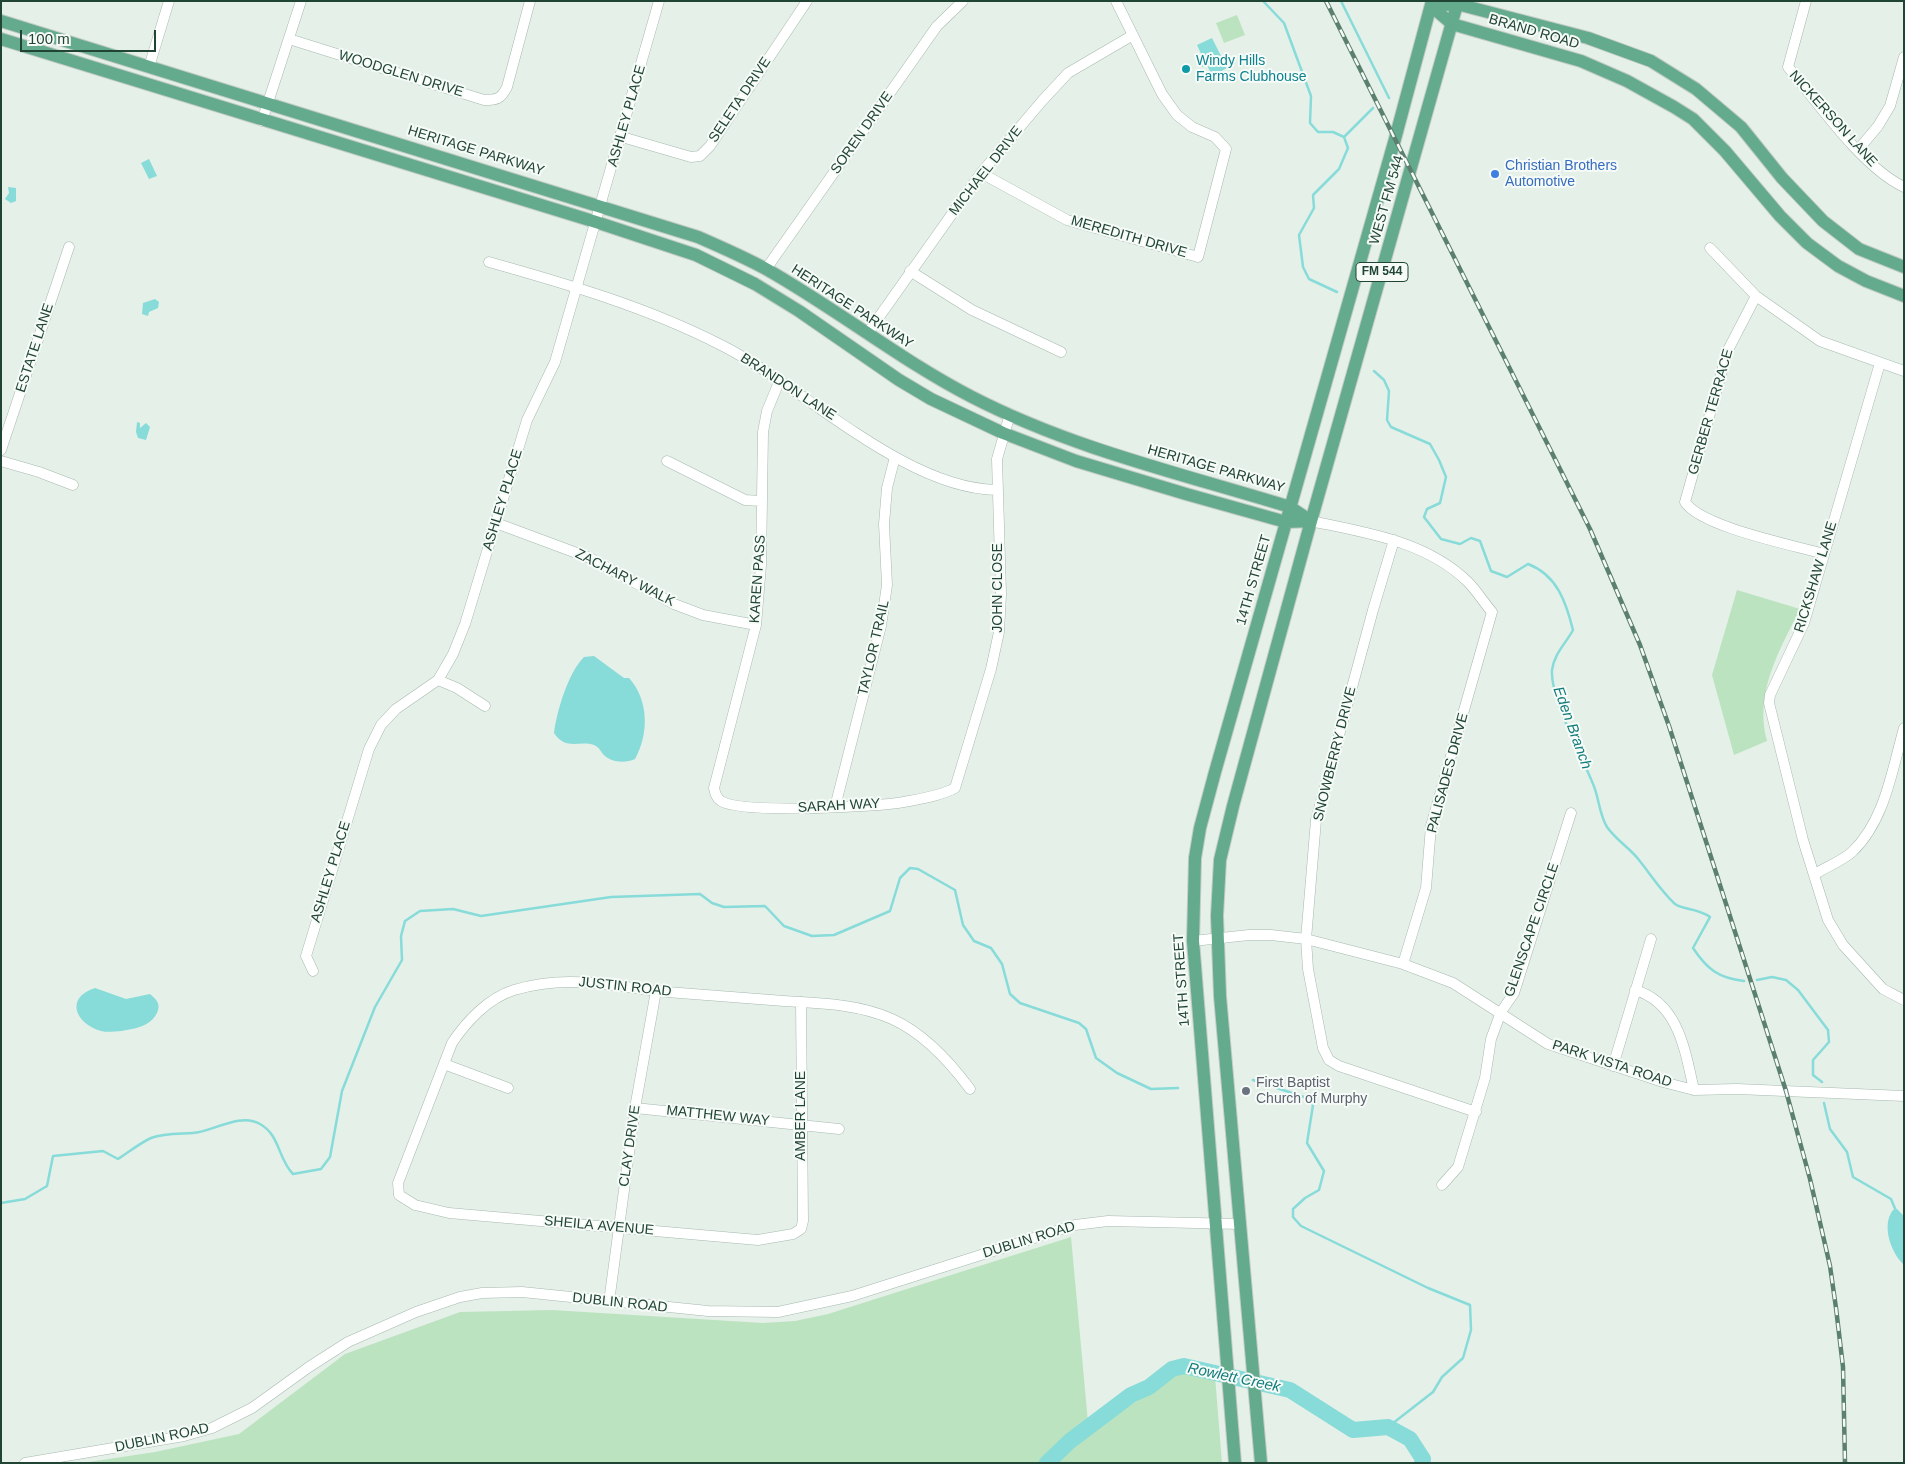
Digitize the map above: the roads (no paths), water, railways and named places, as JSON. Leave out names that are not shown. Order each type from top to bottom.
[{"type":"main road","name":"BRAND ROAD","points":[[1431,3],[1458,2],[1588,38],[1651,62],[1696,89],[1741,127],[1782,178],[1823,221],[1859,249],[1904,267]]},
{"type":"main road","name":"WEST FM 544","points":[[1311,521],[1458,2]]},
{"type":"main road","name":"BRAND ROAD","points":[[1431,3],[1452,24],[1581,61],[1627,81],[1693,119],[1725,151],[1780,216],[1807,243],[1838,266],[1904,296]]},
{"type":"main road","name":"WEST FM 544","points":[[1290,507],[1392,149],[1431,3]]},
{"type":"main road","name":"HERITAGE PARKWAY","points":[[1,21],[698,237],[766,269],[942,382],[1010,414],[1058,435],[1115,456],[1290,507],[1311,521]]},
{"type":"main road","points":[[1581,61],[1588,38]]},
{"type":"main road","points":[[1,39],[262,121],[596,222],[696,255],[755,284],[799,311],[907,384],[964,416],[1003,433],[1076,461],[1286,522],[1311,521],[1220,860],[1218,938],[1220,996],[1261,1463]]},
{"type":"main road","points":[[1111,471],[1115,456]]},
{"type":"main road","name":"14TH STREET","points":[[1235,1463],[1193,941],[1195,858],[1200,828],[1290,507]]},
{"type":"street","points":[[149,67],[169,1]]},
{"type":"street","points":[[262,121],[301,1]]},
{"type":"street","name":"WOODGLEN DRIVE","points":[[289,39],[484,100],[495,100],[502,97],[507,87],[530,1]]},
{"type":"street","name":"ASHLEY PLACE","points":[[313,971],[306,956],[369,749],[382,725],[396,709],[438,680],[453,654],[465,624],[527,420],[554,362],[622,137],[660,1]]},
{"type":"street","name":"SELETA DRIVE","points":[[622,137],[691,157],[700,156],[710,146],[807,1]]},
{"type":"street","name":"SOREN DRIVE","points":[[766,269],[937,26],[963,1]]},
{"type":"street","points":[[1116,1],[1133,35]]},
{"type":"street","name":"NICKERSON LANE","points":[[1806,1],[1788,67],[1858,150],[1891,181],[1904,187]]},
{"type":"street","name":"MICHAEL DRIVE","points":[[867,334],[981,173],[1068,73],[1133,35]]},
{"type":"street","name":"MEREDITH DRIVE","points":[[981,173],[1067,220],[1198,256],[1226,149],[1215,137],[1192,127],[1177,115],[1162,94],[1133,35]]},
{"type":"street","points":[[1858,150],[1878,126],[1890,106],[1904,56]]},
{"type":"street","name":"ESTATE LANE","points":[[1,450],[69,247]]},
{"type":"street","points":[[1710,248],[1756,296],[1820,341],[1904,371]]},
{"type":"street","name":"BRANDON LANE","points":[[488,262],[576,287],[678,324],[722,345],[895,456],[947,482],[968,488],[996,490]]},
{"type":"street","points":[[910,271],[972,310],[1061,352]]},
{"type":"street","name":"GERBER TERRACE","points":[[1756,296],[1728,350],[1685,502],[1690,510],[1721,525],[1824,554]]},
{"type":"street","name":"RICKSHAW LANE","points":[[1880,363],[1804,623],[1770,695],[1769,703],[1803,840],[1828,920],[1843,946],[1883,989],[1904,1000]]},
{"type":"street","name":"KAREN PASS","points":[[722,802],[715,794],[714,788],[756,625],[759,599],[763,432],[769,405],[779,382]]},
{"type":"street","name":"JOHN CLOSE","points":[[955,788],[992,669],[999,632],[1001,594],[996,490],[997,459],[1010,414]]},
{"type":"street","name":"TAYLOR TRAIL","points":[[835,808],[881,626],[887,585],[885,515],[887,488],[895,456]]},
{"type":"street","points":[[667,461],[745,500],[761,501]]},
{"type":"street","points":[[1,462],[39,472],[73,485]]},
{"type":"street","points":[[1311,521],[1394,540]]},
{"type":"street","name":"ZACHARY WALK","points":[[496,523],[590,558],[674,604],[703,615],[756,625]]},
{"type":"street","name":"PALISADES DRIVE","points":[[1394,540],[1427,552],[1441,562],[1468,582],[1492,612],[1431,826],[1426,888],[1403,964]]},
{"type":"street","name":"SNOWBERRY DRIVE","points":[[1394,540],[1316,820],[1306,939],[1310,978],[1323,1048],[1329,1060],[1339,1066],[1476,1112]]},
{"type":"street","points":[[438,680],[457,688],[485,706]]},
{"type":"street","points":[[1815,874],[1850,853],[1866,836],[1882,804],[1904,728]]},
{"type":"street","name":"SARAH WAY","points":[[722,802],[755,808],[835,808],[902,803],[946,793],[955,788]]},
{"type":"street","name":"GLENSCAPE CIRCLE","points":[[1442,1185],[1458,1168],[1486,1078],[1491,1039],[1501,1012],[1514,993],[1571,813]]},
{"type":"street","name":"PARK VISTA ROAD","points":[[1193,941],[1249,935],[1306,939],[1403,964],[1453,983],[1501,1012],[1548,1044],[1694,1090],[1737,1089],[1904,1096]]},
{"type":"street","points":[[1613,1066],[1651,939]]},
{"type":"street","name":"JUSTIN ROAD","points":[[399,1194],[398,1184],[452,1044],[462,1028],[491,1002],[513,990],[568,982],[612,984],[656,991],[801,1002],[864,1009],[892,1019],[912,1030],[952,1065],[970,1089]]},
{"type":"street","points":[[1635,990],[1650,996],[1679,1029],[1694,1090]]},
{"type":"street","name":"CLAY DRIVE","points":[[609,1302],[635,1108],[656,991]]},
{"type":"street","name":"AMBER LANE","points":[[801,1002],[801,1229]]},
{"type":"street","points":[[444,1064],[508,1088]]},
{"type":"street","name":"MATTHEW WAY","points":[[635,1108],[839,1129]]},
{"type":"street","name":"SHEILA AVENUE","points":[[399,1194],[415,1205],[449,1213],[618,1228],[758,1240],[796,1234],[801,1229]]},
{"type":"street","name":"DUBLIN ROAD","points":[[25,1463],[184,1436],[212,1428],[252,1408],[348,1342],[410,1314],[460,1297],[482,1293],[522,1292],[722,1312],[778,1312],[852,1296],[1075,1225],[1108,1221],[1240,1224]]},
{"type":"water","points":[[1212,38],[1227,68],[1212,76],[1207,65],[1202,67],[1198,59],[1202,56],[1197,45]]},
{"type":"water","points":[[149,159],[157,176],[149,179],[141,163]]},
{"type":"water","points":[[8,187],[16,188],[16,201],[11,203],[5,199],[9,193]]},
{"type":"water","points":[[155,299],[159,302],[158,308],[149,312],[148,316],[142,314],[143,303]]},
{"type":"water","points":[[137,422],[140,423],[140,428],[146,423],[150,427],[146,440],[138,438],[136,432]]},
{"type":"water","points":[[594,656],[624,678],[629,678],[640,696],[645,717],[645,728],[640,749],[635,759],[624,762],[612,760],[594,745],[563,742],[554,733],[568,682],[584,657]]},
{"type":"water","points":[[95,988],[126,999],[150,994],[158,1002],[157,1013],[146,1024],[132,1029],[109,1032],[92,1028],[80,1017],[77,1011],[77,1004],[79,998],[85,992]]},
{"type":"water","points":[[1897,1209],[1904,1216],[1904,1265],[1895,1253],[1888,1231],[1889,1216],[1893,1210]]},
{"type":"waterway","name":"Eden Branch","points":[[1263,1],[1284,23],[1311,96],[1310,123],[1318,132],[1333,132],[1344,137],[1348,148],[1339,169],[1313,195],[1314,208],[1299,235],[1303,267],[1309,279],[1337,292]]},
{"type":"waterway","points":[[1341,1],[1389,98]]},
{"type":"waterway","points":[[1344,137],[1373,108]]},
{"type":"waterway","name":"Eden Branch","points":[[1374,371],[1384,380],[1389,391],[1387,420],[1391,427],[1430,444],[1446,477],[1440,503],[1427,509],[1424,517],[1441,539],[1460,544],[1471,538],[1480,541],[1491,571],[1507,577],[1528,564],[1546,575],[1559,591],[1573,630],[1553,664],[1553,682],[1561,711],[1595,789],[1604,822],[1675,904],[1701,912],[1710,917],[1693,948],[1703,962],[1720,975],[1744,981]]},
{"type":"waterway","points":[[1,1203],[25,1199],[47,1186],[53,1156],[103,1151],[118,1159],[156,1136],[201,1132],[244,1120],[260,1124],[267,1129],[293,1174],[321,1169],[330,1157],[342,1091],[375,1007],[402,960],[401,936],[405,921],[420,911],[453,909],[481,916],[611,897],[700,894],[712,903],[724,907],[765,906],[784,926],[812,936],[834,935],[890,911],[900,878],[910,868],[918,869],[955,890],[963,925],[974,941],[991,948],[1002,964],[1010,994],[1020,1003],[1079,1023],[1086,1029],[1096,1058],[1117,1073],[1151,1089],[1178,1088]]},
{"type":"waterway","name":"Eden Branch","points":[[1757,980],[1772,977],[1786,980],[1798,990],[1828,1030],[1829,1042],[1813,1060],[1813,1075],[1822,1082]]},
{"type":"waterway","points":[[1253,1080],[1310,1099],[1313,1105],[1307,1143],[1324,1171],[1319,1190],[1305,1198],[1293,1209],[1293,1217],[1301,1226],[1428,1288],[1470,1305],[1471,1330],[1463,1358],[1442,1377],[1433,1392],[1388,1427]]},
{"type":"waterway","name":"Eden Branch","points":[[1824,1103],[1830,1129],[1847,1152],[1853,1177],[1891,1199],[1896,1211]]},
{"type":"waterway","name":"Rowlett Creek","points":[[1047,1463],[1070,1441],[1131,1395],[1149,1387],[1172,1369],[1184,1366],[1290,1390],[1353,1430],[1388,1427],[1410,1439],[1423,1459],[1422,1463]]},
{"type":"railway","points":[[1326,1],[1590,529],[1640,645],[1669,726],[1786,1091],[1810,1179],[1830,1266],[1836,1308],[1843,1367],[1845,1463]]},
{"type":"place","name":"Windy Hills Farms Clubhouse","points":[[1186,69]]},
{"type":"place","name":"Christian Brothers Automotive","points":[[1495,174]]},
{"type":"place","name":"First Baptist Church of Murphy","points":[[1246,1091]]}]
